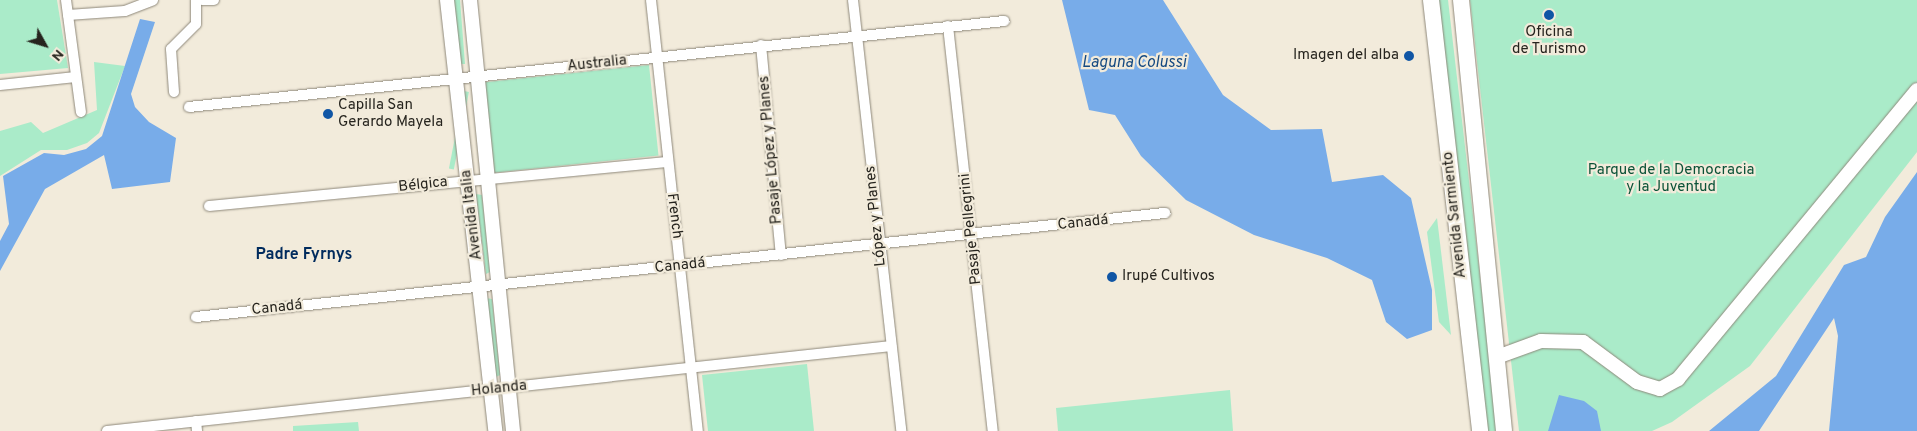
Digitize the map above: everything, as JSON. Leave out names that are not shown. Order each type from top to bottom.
[{"type":"main road","name":"Avenida Italia","points":[[447,0],[495,431]]},
{"type":"main road","name":"Avenida Italia","points":[[470,0],[513,431]]},
{"type":"main road","name":"Avenida Sarmiento","points":[[1432,0],[1480,431]]},
{"type":"main road","name":"Avenida Sarmiento","points":[[1461,0],[1504,431]]},
{"type":"main road","points":[[1496,357],[1541,341],[1583,342],[1637,382],[1660,389],[1678,378],[1917,90]]},
{"type":"street","points":[[66,0],[81,112]]},
{"type":"street","points":[[68,15],[125,11],[153,0]]},
{"type":"street","points":[[174,92],[171,49],[196,24],[196,0]]},
{"type":"street","points":[[202,0],[214,0]]},
{"type":"street","name":"French","points":[[651,0],[698,431]]},
{"type":"street","name":"López y Planes","points":[[853,0],[901,431]]},
{"type":"street","name":"Australia","points":[[189,107],[456,77],[478,77],[761,45],[1004,21]]},
{"type":"street","name":"Pasaje Pellegrini","points":[[948,26],[993,431]]},
{"type":"street","name":"Pasaje López y Planes","points":[[761,45],[781,255]]},
{"type":"street","points":[[0,85],[76,77]]},
{"type":"street","name":"Bélgica","points":[[209,206],[668,162]]},
{"type":"street","name":"Canadá","points":[[196,317],[498,283],[681,267],[879,243],[972,235],[1165,213]]},
{"type":"street","name":"Holanda","points":[[107,431],[196,426],[490,390],[891,346]]},
{"type":"green space","points":[[0,0],[57,0],[68,68],[0,74]]},
{"type":"green space","points":[[453,0],[460,0],[465,64],[461,64]]},
{"type":"green space","points":[[1436,0],[1448,0],[1498,431],[1483,431]]},
{"type":"green space","name":"Parque de la Democracia y la Juventud","points":[[1470,0],[1917,0],[1917,152],[1750,366],[1672,422],[1652,431],[1519,431]]},
{"type":"green space","points":[[94,62],[125,66],[99,133],[87,143],[67,150],[41,150],[0,176],[0,131],[31,122],[43,133],[97,110]]},
{"type":"green space","points":[[649,65],[659,156],[494,173],[485,82]]},
{"type":"green space","points":[[464,91],[469,92],[454,170],[449,169]]},
{"type":"green space","points":[[476,194],[482,195],[490,272],[486,274]]},
{"type":"green space","points":[[1437,218],[1451,335],[1439,322],[1427,232]]},
{"type":"green space","points":[[486,298],[492,299],[500,375],[496,377]]},
{"type":"green space","points":[[807,364],[814,431],[708,431],[702,375]]},
{"type":"green space","points":[[1230,390],[1233,431],[1058,431],[1056,408]]},
{"type":"green space","points":[[358,422],[359,431],[293,431],[293,426]]},
{"type":"water","name":"Laguna Colussi","points":[[1062,0],[1163,0],[1223,95],[1271,130],[1322,129],[1332,182],[1383,175],[1411,198],[1432,290],[1432,330],[1407,339],[1386,322],[1372,280],[1327,258],[1254,235],[1186,200],[1141,156],[1115,115],[1089,110]]},
{"type":"water","points":[[140,19],[155,22],[131,94],[135,107],[149,122],[176,138],[170,182],[112,189],[104,155],[45,189],[0,271],[0,241],[9,224],[3,176],[44,153],[64,155],[86,149],[102,136]]},
{"type":"water","points":[[1917,172],[1917,431],[1829,431],[1838,336],[1834,318],[1759,431],[1709,431],[1776,376],[1844,265],[1866,257],[1885,217]]},
{"type":"water","points":[[1559,395],[1584,401],[1597,411],[1601,431],[1548,431]]},
{"type":"place","name":"Oficina de Turismo","points":[[1549,15]]},
{"type":"place","name":"Imagen del alba","points":[[1409,56]]},
{"type":"place","name":"Capilla San Gerardo Mayela","points":[[328,114]]},
{"type":"place","name":"Irupé Cultivos","points":[[1112,277]]},
{"type":"district","name":"Padre Fyrnys","points":[[304,255]]}]
